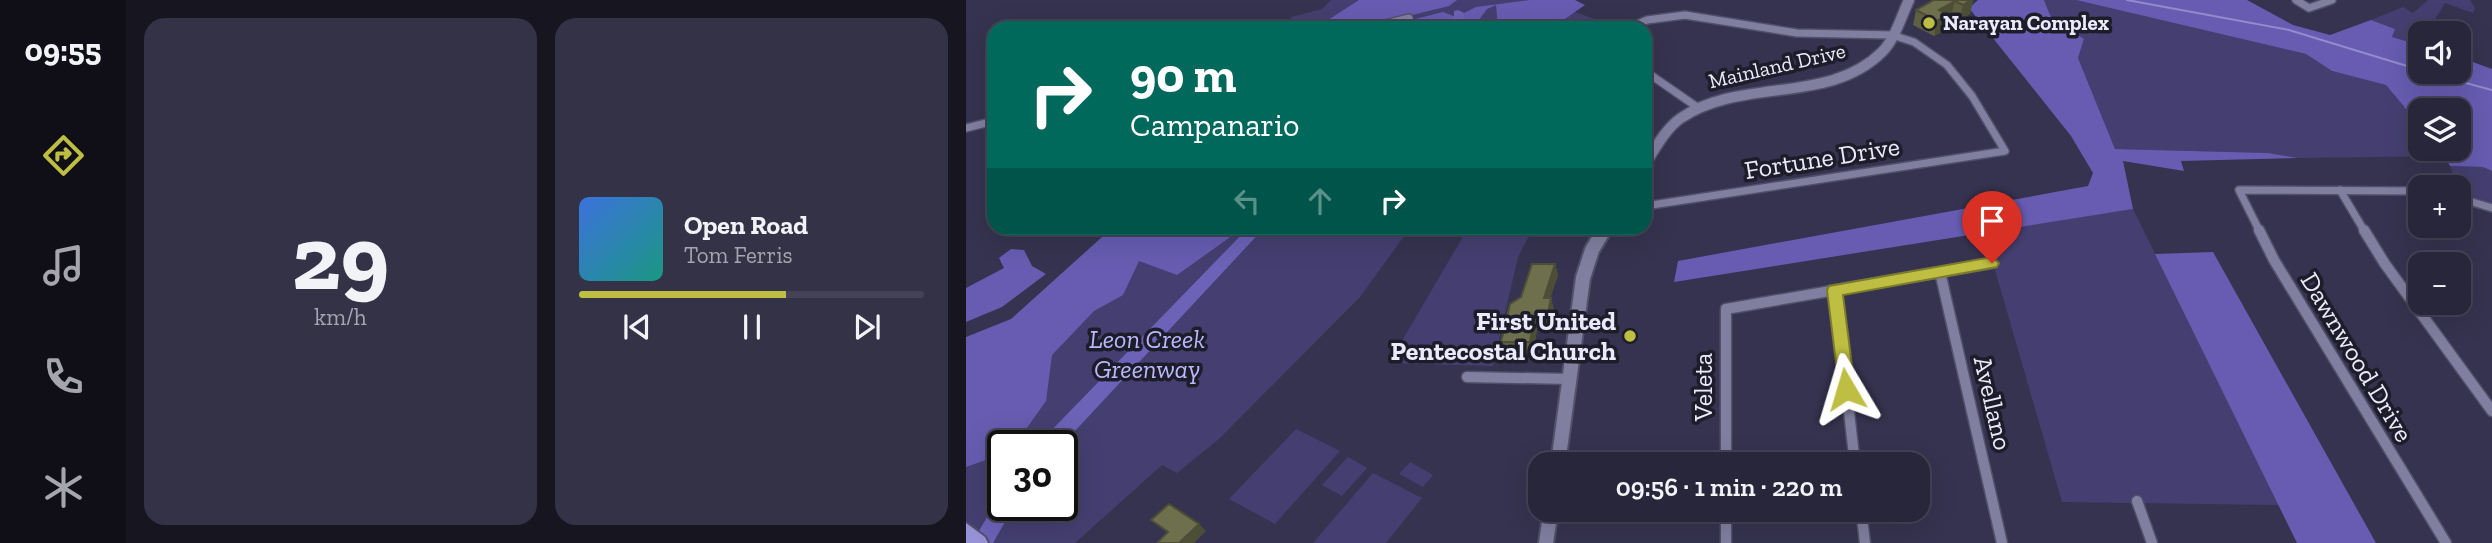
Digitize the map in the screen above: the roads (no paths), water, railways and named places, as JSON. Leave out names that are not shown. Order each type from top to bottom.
[{"type":"main road","name":"Mainland Drive","points":[[1652,154],[1668,131],[1698,107],[1735,94],[1818,81],[1851,72],[1875,58],[1892,35],[1909,0]]},
{"type":"main road","points":[[1560,452],[1583,278],[1592,250],[1601,235]]},
{"type":"main road","points":[[1546,543],[1549,522]]},
{"type":"main road","points":[[966,532],[979,543]]},
{"type":"street","points":[[2295,0],[2309,8],[2332,0]]},
{"type":"street","points":[[1639,21],[1648,15],[1668,9],[1702,10],[1795,32],[1892,35]]},
{"type":"street","points":[[1397,21],[1409,18]]},
{"type":"street","name":"Fortune Drive","points":[[1652,205],[2005,151],[1946,61],[1922,44],[1892,35]]},
{"type":"street","points":[[1652,76],[1698,107]]},
{"type":"street","points":[[966,128],[987,123]]},
{"type":"street","name":"Dawnwood Drive","points":[[2340,190],[2239,190],[2274,260],[2446,543]]},
{"type":"street","points":[[2340,190],[2408,191]]},
{"type":"street","points":[[2340,190],[2385,264],[2492,411]]},
{"type":"street","points":[[2471,202],[2492,208]]},
{"type":"street","points":[[1854,452],[1835,290],[1992,263]]},
{"type":"street","name":"Avellano","points":[[1940,272],[2002,543]]},
{"type":"street","name":"Veleta","points":[[1726,452],[1726,309],[1835,290]]},
{"type":"street","points":[[1467,377],[1570,379]]},
{"type":"street","points":[[2137,501],[2152,543]]},
{"type":"street","points":[[1726,522],[1726,543]]},
{"type":"street","points":[[1863,522],[1865,543]]},
{"type":"waterway","points":[[2127,0],[2289,30],[2408,66]]},
{"type":"waterway","points":[[1457,21],[1460,18],[1458,13]]},
{"type":"waterway","points":[[2470,84],[2492,90]]},
{"type":"waterway","points":[[1064,430],[1249,235]]},
{"type":"waterway","points":[[982,543],[995,521]]},
{"type":"place","name":"Narayan Complex","points":[[1929,23]]},
{"type":"place","name":"First United Pentecostal Church","points":[[1630,336]]},
{"type":"park label","name":"Leon Creek Greenway","points":[[1147,354]]}]
